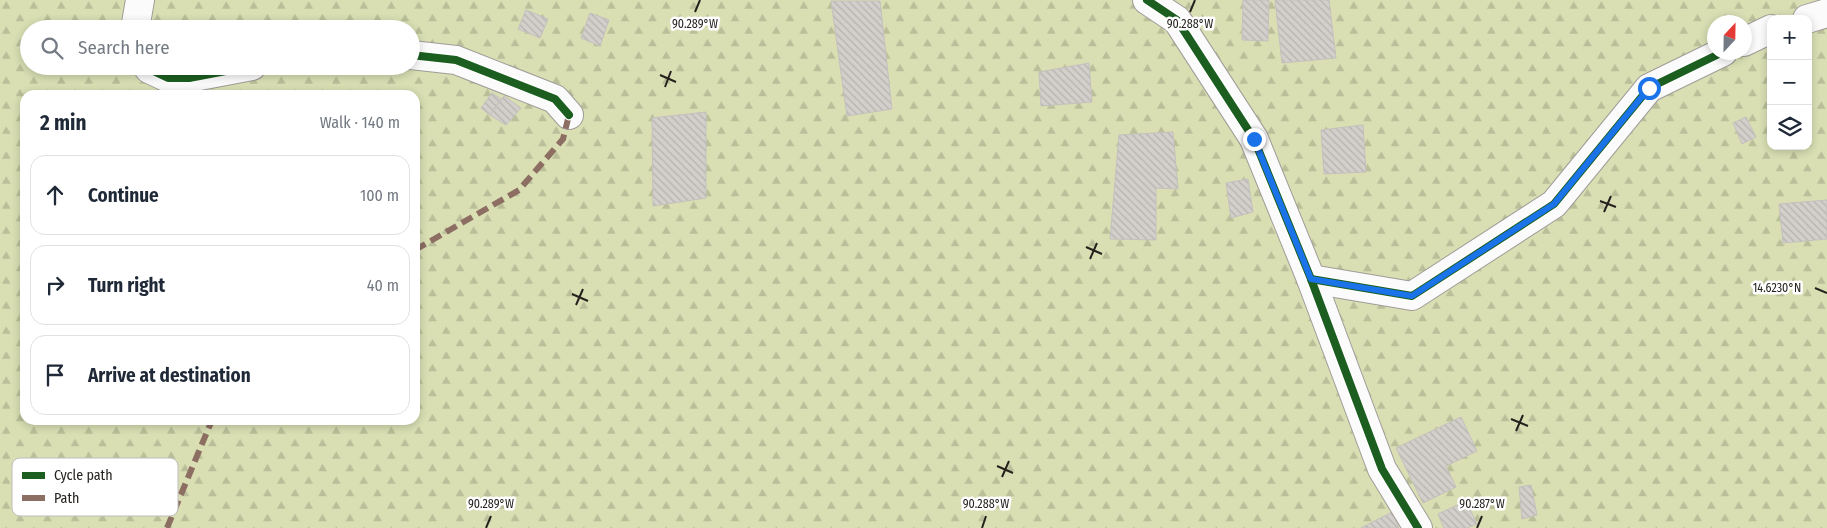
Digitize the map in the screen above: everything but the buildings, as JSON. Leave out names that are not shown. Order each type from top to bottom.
[{"type":"street","points":[[137,20],[140,0]]},
{"type":"street","points":[[1147,0],[1177,20],[1254,139],[1311,279],[1382,470],[1418,528]]},
{"type":"street","points":[[1812,18],[1827,13]]},
{"type":"street","points":[[1752,38],[1767,31]]},
{"type":"street","points":[[420,56],[456,60],[555,99],[569,115]]},
{"type":"street","points":[[1311,279],[1412,296],[1554,204],[1649,88],[1707,60]]},
{"type":"street","points":[[162,75],[168,78],[189,78],[205,75]]},
{"type":"green space","points":[[0,0],[1827,0],[1827,528],[0,528]]},
{"type":"marked path","points":[[420,247],[519,190],[563,139],[569,115]]},
{"type":"marked path","points":[[178,502],[210,425]]},
{"type":"marked path","points":[[167,528],[172,516]]},
{"type":"cycle path","points":[[1147,0],[1177,20],[1254,139],[1311,279],[1382,469],[1418,528]]},
{"type":"cycle path","points":[[420,56],[456,60],[555,99],[569,115]]},
{"type":"cycle path","points":[[1311,279],[1412,296],[1554,204],[1649,88],[1707,60]]},
{"type":"cycle path","points":[[162,75],[168,78],[189,78],[205,75]]},
{"type":"route","points":[[1254,139],[1311,279],[1412,296],[1554,204],[1649,88]]}]
